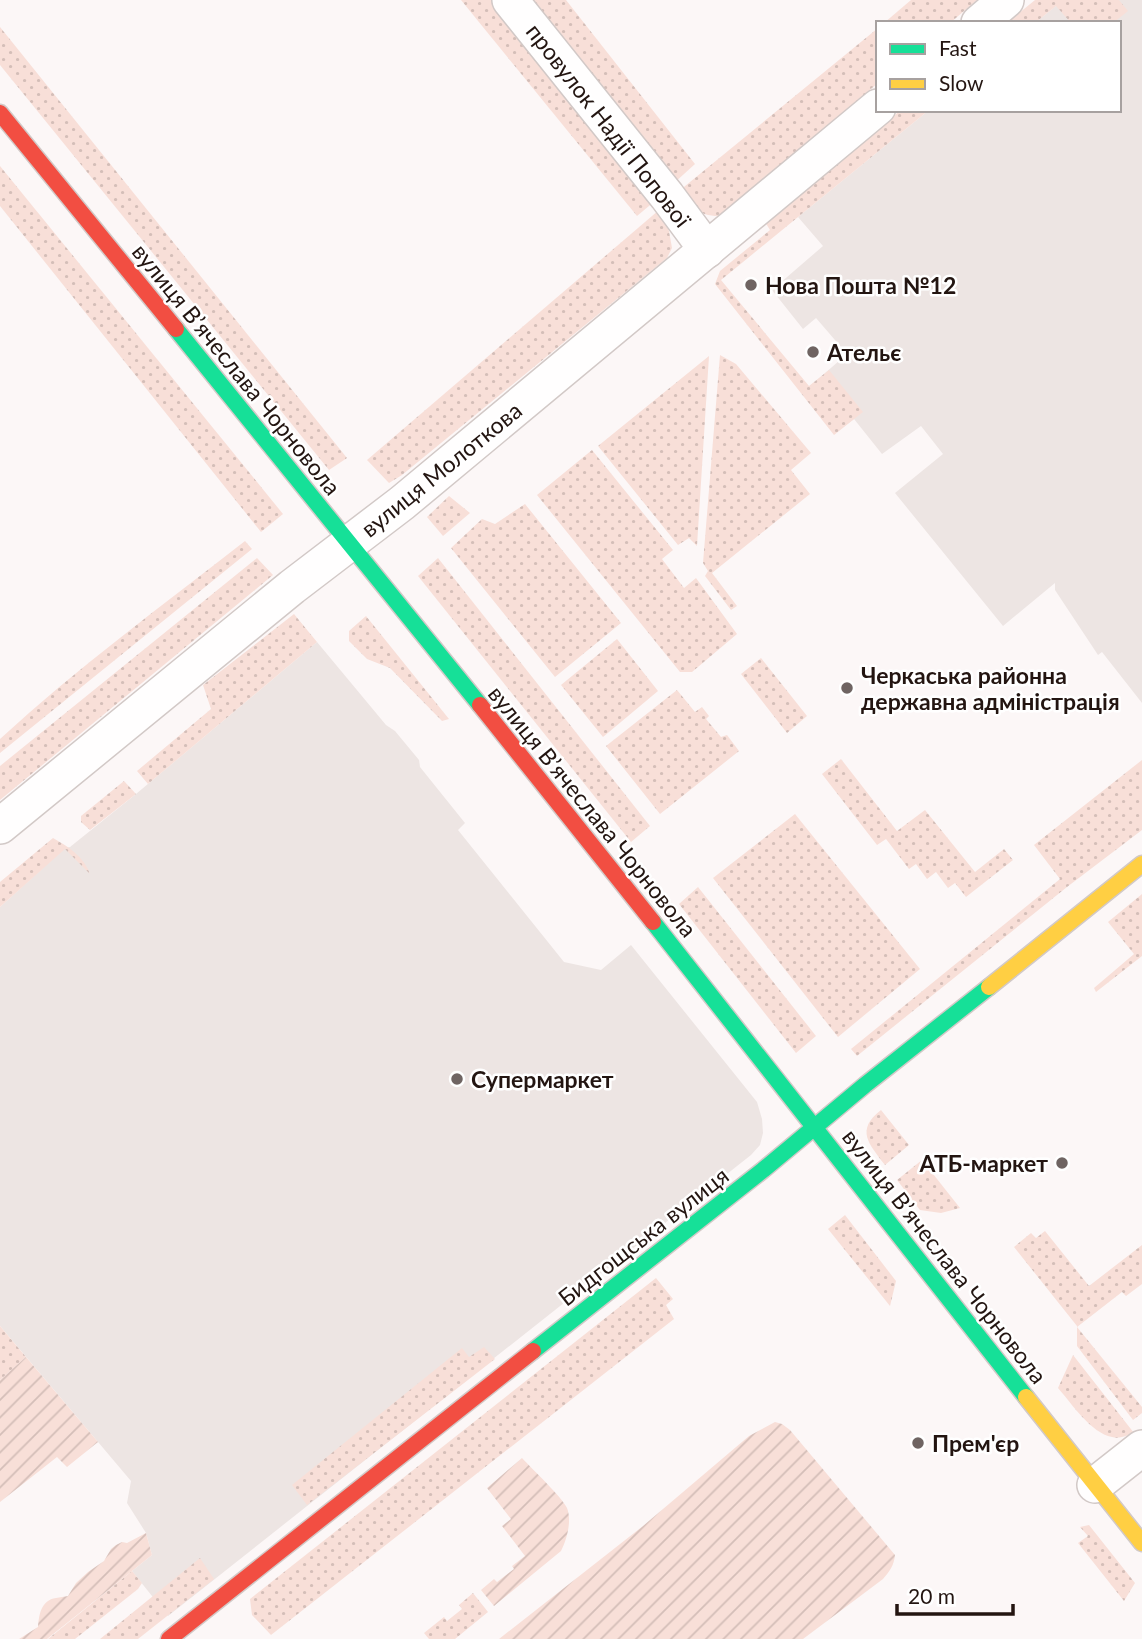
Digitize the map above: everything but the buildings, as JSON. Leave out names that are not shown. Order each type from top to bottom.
[{"type":"main road","name":"вулиця Вʼячеслава Чорновола","points":[[0,113],[350,543],[815,1126],[1142,1543]]},
{"type":"main road","name":"Бидгощська вулиця","points":[[169,1639],[752,1178],[1142,864]]},
{"type":"street","name":"провулок Надії Попової","points":[[510,0],[708,250]]},
{"type":"street","points":[[981,21],[1006,0]]},
{"type":"street","name":"вулиця Молоткова","points":[[0,826],[292,587],[402,503],[876,109]]},
{"type":"street","points":[[1095,1485],[1142,1448]]},
{"type":"shaded area","points":[[461,0],[496,0],[655,201],[637,216]]},
{"type":"shaded area","points":[[525,0],[566,0],[695,164],[673,184]]},
{"type":"shaded area","points":[[911,0],[977,0],[952,21],[886,21]]},
{"type":"shaded area","points":[[1035,0],[1119,0],[1128,11],[1116,21],[1069,21],[1056,6],[1037,21],[1009,21]]},
{"type":"shaded area","points":[[1063,0],[1142,0],[1142,703],[1102,652],[1098,655],[1055,590],[1055,583],[1003,626],[895,493],[943,454],[921,426],[882,454],[854,419],[843,427],[809,387],[847,354],[816,318],[803,329],[772,290],[823,246],[798,217],[927,112],[1121,112],[1121,21],[1037,21]]},
{"type":"shaded area","points":[[0,27],[347,458],[329,470],[0,65]]},
{"type":"shaded area","points":[[876,30],[876,85],[719,216],[700,212],[679,191]]},
{"type":"shaded area","points":[[899,112],[927,112],[721,280],[809,386],[829,370],[863,412],[834,435],[715,284],[720,271],[770,230],[765,222]]},
{"type":"shaded area","points":[[0,166],[283,514],[261,532],[0,206]]},
{"type":"shaded area","points":[[659,210],[669,231],[672,248],[667,258],[402,475],[389,483],[367,460]]},
{"type":"shaded area","points":[[720,355],[736,364],[811,453],[791,470],[810,494],[712,573],[737,606],[731,610],[705,576],[708,571],[703,563]]},
{"type":"shaded area","points":[[709,356],[697,546],[689,538],[678,545],[598,446]]},
{"type":"shaded area","points":[[592,450],[673,550],[662,559],[684,588],[696,578],[737,634],[692,672],[680,672],[537,495]]},
{"type":"shaded area","points":[[449,496],[470,513],[443,536],[427,517]]},
{"type":"shaded area","points":[[525,504],[621,623],[555,677],[451,548],[482,519],[495,524]]},
{"type":"shaded area","points":[[245,541],[252,549],[0,753],[0,739],[59,687]]},
{"type":"shaded area","points":[[257,558],[273,575],[0,800],[0,766]]},
{"type":"shaded area","points":[[438,558],[650,826],[631,842],[418,576]]},
{"type":"shaded area","points":[[294,614],[317,642],[148,784],[137,771],[211,709],[203,685]]},
{"type":"shaded area","points":[[366,616],[449,719],[442,721],[390,668],[367,659],[349,641],[349,631]]},
{"type":"shaded area","points":[[617,639],[658,691],[603,737],[561,685]]},
{"type":"shaded area","points":[[317,642],[419,760],[420,767],[465,823],[458,830],[564,962],[601,970],[631,945],[757,1102],[763,1133],[760,1145],[751,1155],[168,1616],[132,1571],[152,1555],[146,1533],[127,1503],[131,1481],[0,1326],[0,907],[65,848],[70,847],[136,794]]},
{"type":"shaded area","points":[[761,658],[807,716],[787,733],[741,674]]},
{"type":"shaded area","points":[[677,690],[695,712],[702,707],[709,716],[706,719],[721,737],[727,735],[739,751],[660,814],[606,746]]},
{"type":"shaded area","points":[[841,759],[897,831],[925,810],[975,872],[1004,849],[1013,860],[966,897],[955,883],[948,888],[936,872],[927,879],[916,864],[909,869],[886,839],[877,845],[822,774]]},
{"type":"shaded area","points":[[1142,760],[1142,830],[857,1056],[851,1049],[1060,879],[1034,845]]},
{"type":"shaded area","points":[[124,781],[136,794],[90,830],[81,822],[81,816]]},
{"type":"shaded area","points":[[795,814],[920,969],[838,1037],[713,878]]},
{"type":"shaded area","points":[[53,838],[75,853],[90,874],[65,849],[0,907],[0,882]]},
{"type":"shaded area","points":[[698,887],[816,1036],[796,1053],[679,904]]},
{"type":"shaded area","points":[[1142,894],[1142,956],[1096,992],[1094,988],[1134,954],[1108,922]]},
{"type":"shaded area","points":[[881,1110],[909,1145],[885,1165],[867,1137],[868,1124]]},
{"type":"shaded area","points":[[922,1160],[960,1208],[941,1213],[920,1210],[897,1180]]},
{"type":"shaded area","points":[[845,1215],[896,1281],[890,1306],[828,1229]]},
{"type":"shaded area","points":[[1045,1231],[1089,1286],[1142,1245],[1142,1284],[1126,1296],[1122,1292],[1077,1327],[1014,1247],[1031,1233],[1036,1238]]},
{"type":"shaded area","points":[[656,1278],[673,1299],[666,1305],[674,1319],[271,1635],[252,1615],[250,1599]]},
{"type":"shaded area","points":[[0,1326],[26,1357],[0,1380]]},
{"type":"shaded area","points":[[1077,1327],[1142,1407],[1142,1413],[1133,1420],[1077,1346]]},
{"type":"shaded area","points":[[484,1347],[495,1359],[307,1505],[292,1485],[462,1348],[469,1357]]},
{"type":"shaded area","points":[[1073,1355],[1134,1433],[1117,1438],[1097,1430],[1082,1417],[1058,1388]]},
{"type":"shaded area","points":[[26,1357],[98,1442],[67,1467],[57,1457],[0,1502],[0,1380]]},
{"type":"shaded area","points":[[775,1422],[790,1430],[895,1555],[891,1568],[883,1579],[803,1639],[499,1639],[643,1526],[749,1436]]},
{"type":"shaded area","points":[[522,1458],[564,1503],[569,1519],[568,1530],[561,1551],[494,1606],[481,1590],[494,1579],[497,1582],[514,1569],[512,1566],[525,1556],[502,1526],[511,1519],[487,1488]]},
{"type":"shaded area","points":[[1089,1525],[1135,1583],[1124,1601],[1078,1543],[1088,1536],[1080,1527]]},
{"type":"shaded area","points":[[146,1533],[152,1555],[47,1639],[19,1639],[38,1627],[40,1613],[47,1602],[68,1596],[76,1583],[104,1561],[116,1545],[127,1543]]},
{"type":"shaded area","points":[[200,1558],[214,1579],[138,1639],[100,1639]]},
{"type":"shaded area","points":[[132,1571],[142,1583],[138,1589],[75,1639],[48,1639]]},
{"type":"shaded area","points":[[473,1593],[488,1612],[455,1639],[429,1639],[424,1633],[444,1617],[447,1621],[462,1609],[459,1605]]},
{"type":"traffic: fast","points":[[176,329],[480,705]]},
{"type":"traffic: fast","points":[[653,922],[1026,1397]]},
{"type":"traffic: fast","points":[[533,1351],[989,987]]},
{"type":"traffic: slow","points":[[989,987],[1142,864]]},
{"type":"traffic: slow","points":[[1026,1397],[1142,1543]]},
{"type":"traffic: jam","points":[[0,113],[176,329]]},
{"type":"traffic: jam","points":[[480,705],[653,922]]},
{"type":"traffic: jam","points":[[169,1639],[533,1351]]},
{"type":"place","name":"Нова Пошта №12","points":[[751,285]]},
{"type":"place","name":"Ательє","points":[[813,352]]},
{"type":"place","name":"Черкаська районна державна адміністрація","points":[[847,688]]},
{"type":"place","name":"Супермаркет","points":[[457,1079]]},
{"type":"place","name":"АТБ-маркет","points":[[1062,1163]]},
{"type":"place","name":"Прем'єр","points":[[918,1443]]}]
